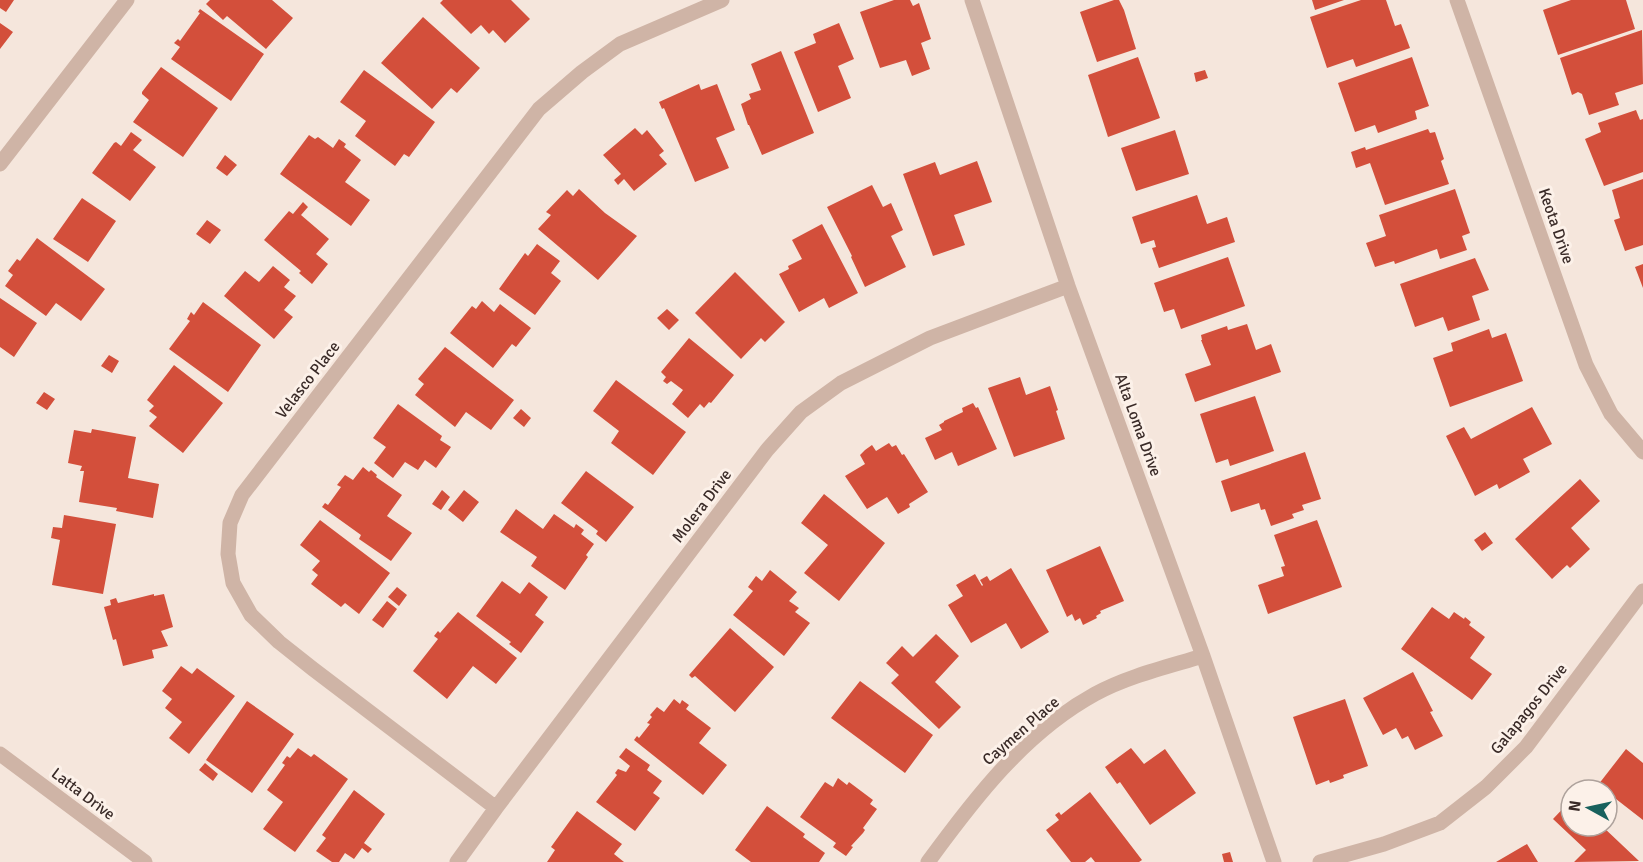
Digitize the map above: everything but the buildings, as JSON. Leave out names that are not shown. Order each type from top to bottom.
[{"type":"street","points":[[0,164],[127,0]]},
{"type":"street","name":"Velasco Place","points":[[496,808],[313,669],[279,642],[251,615],[233,583],[228,554],[230,523],[242,495],[539,109],[582,72],[620,44],[722,0]]},
{"type":"street","name":"Alta Loma Drive","points":[[972,0],[1068,286],[1203,656],[1274,862]]},
{"type":"street","name":"Keota Drive","points":[[1457,0],[1586,365],[1611,414],[1643,453]]},
{"type":"street","name":"Molera Drive","points":[[457,862],[767,450],[801,412],[841,383],[930,338],[1068,286]]},
{"type":"street","name":"Galapagos Drive","points":[[1320,862],[1384,844],[1440,823],[1486,788],[1526,747],[1643,591]]},
{"type":"street","name":"Caymen Place","points":[[928,862],[964,813],[998,773],[1056,719],[1095,693],[1140,675],[1203,656]]},
{"type":"street","name":"Latta Drive","points":[[0,754],[145,862]]}]
